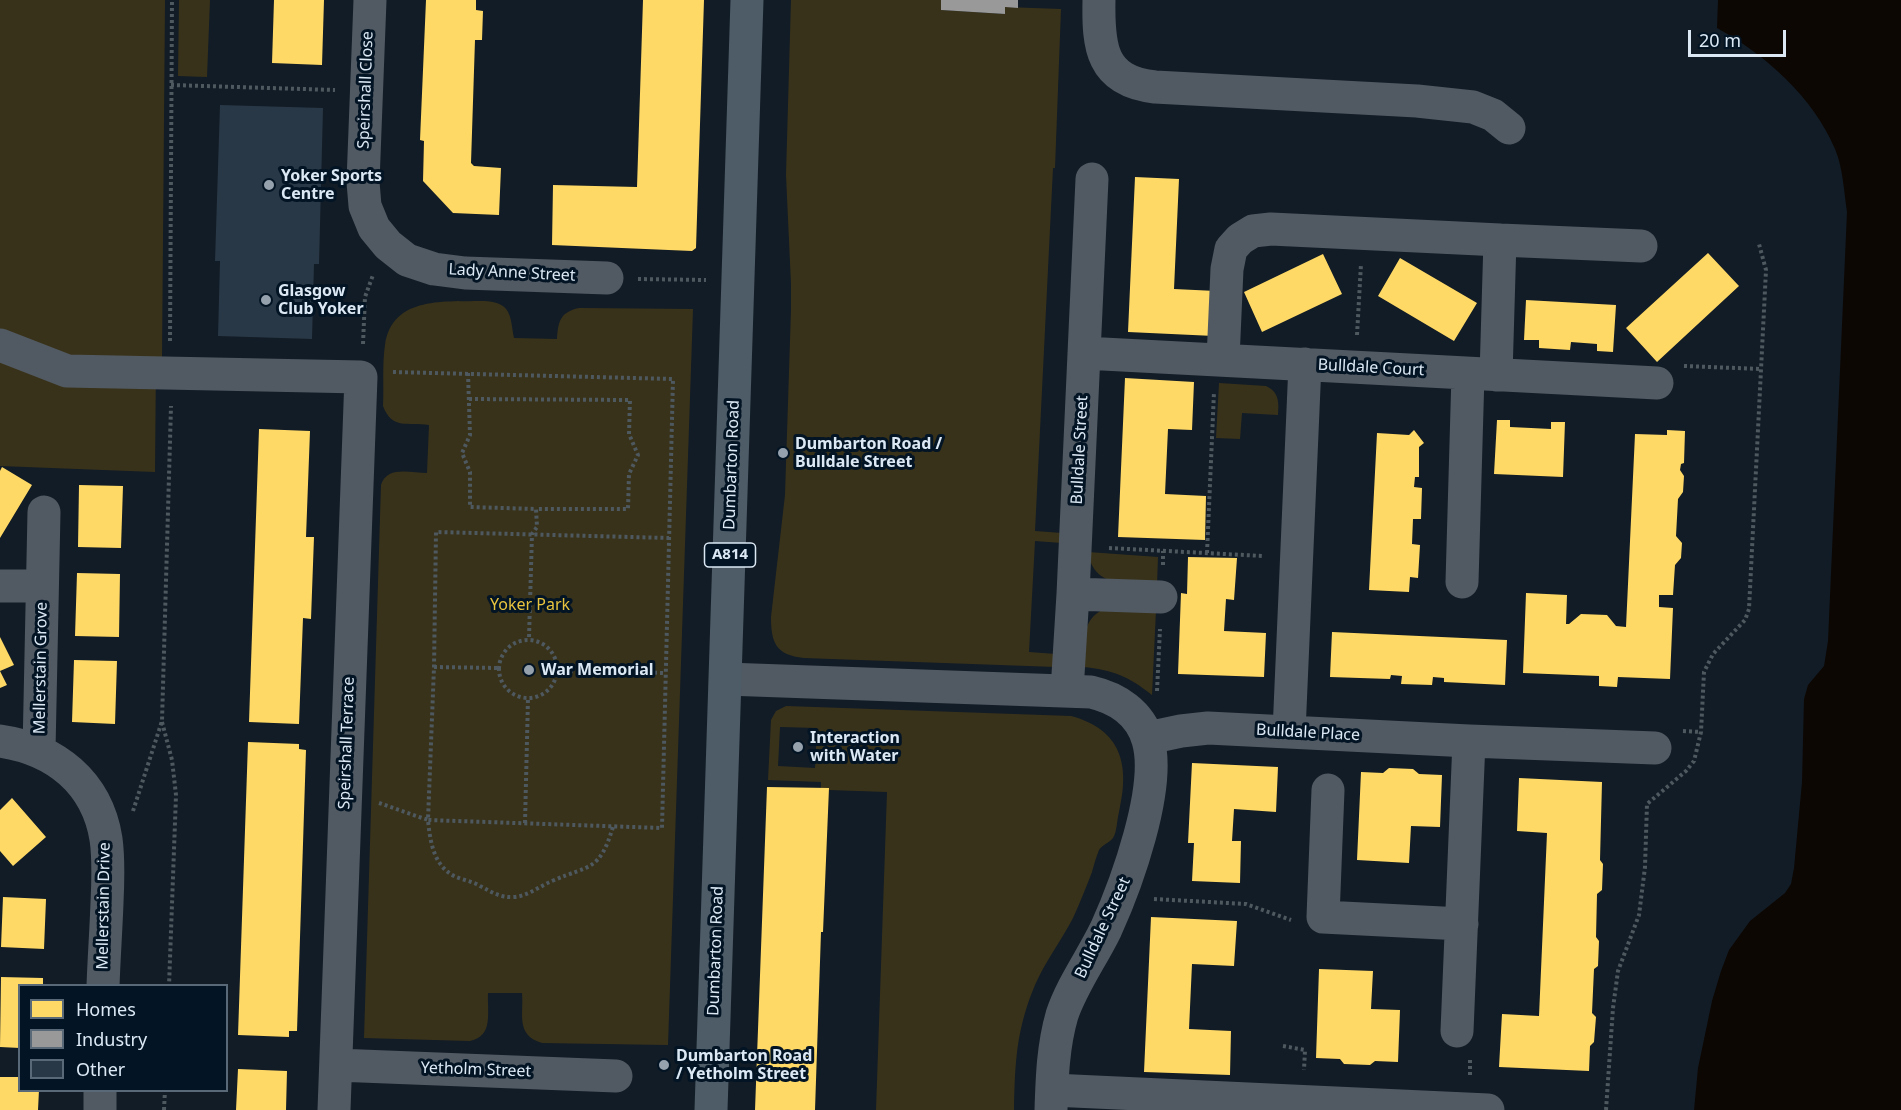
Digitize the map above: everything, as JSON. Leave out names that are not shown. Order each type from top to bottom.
[{"type":"main road","name":"Dumbarton Road","points":[[711,1110],[747,0]]},
{"type":"street","name":"Speirshall Close","points":[[370,0],[363,182],[365,206],[374,228],[388,245]]},
{"type":"street","points":[[1099,0],[1101,42],[1105,57],[1121,77],[1132,82],[1155,87],[1417,101],[1473,107],[1493,115],[1509,128]]},
{"type":"street","name":"Bulldale Street","points":[[1067,691],[1092,179]]},
{"type":"street","points":[[1219,359],[1227,269],[1231,249],[1240,239],[1253,231],[1271,229],[1641,246]]},
{"type":"street","points":[[1462,582],[1482,374],[1500,240]]},
{"type":"street","name":"Lady Anne Street","points":[[388,245],[407,260],[434,269],[465,273],[607,278]]},
{"type":"street","points":[[0,345],[67,371],[362,377]]},
{"type":"street","name":"Bulldale Court","points":[[1084,353],[1657,383]]},
{"type":"street","points":[[1289,732],[1305,364]]},
{"type":"street","name":"Speirshall Terrace","points":[[334,1110],[362,377]]},
{"type":"street","name":"Mellerstain Grove","points":[[39,750],[44,512]]},
{"type":"street","name":"Mellerstain Grove","points":[[0,586],[42,586]]},
{"type":"street","points":[[1073,594],[1161,597]]},
{"type":"street","name":"Bulldale Street","points":[[726,679],[1091,692],[1108,696],[1126,706],[1139,722],[1148,738],[1151,758],[1148,793],[1131,868],[1120,897],[1063,1013],[1056,1039],[1051,1100]]},
{"type":"street","name":"Bulldale Place","points":[[1148,738],[1208,728],[1655,748]]},
{"type":"street","name":"Mellerstain Drive","points":[[0,741],[39,750],[58,761],[75,775],[100,814],[106,839],[108,865],[103,984]]},
{"type":"street","points":[[1457,1031],[1469,741]]},
{"type":"street","points":[[1328,790],[1323,916],[1462,924]]},
{"type":"street","name":"Yetholm Street","points":[[336,1065],[616,1076]]},
{"type":"street","points":[[100,1092],[100,1110]]},
{"type":"street","points":[[1051,1100],[1488,1110]]},
{"type":"path","points":[[171,86],[366,91]]},
{"type":"path","points":[[1355,367],[1362,234]]},
{"type":"path","points":[[1606,1110],[1618,971],[1639,915],[1645,867],[1647,804],[1686,771],[1694,761],[1701,732],[1702,682],[1707,663],[1741,626],[1748,615],[1766,270],[1759,244]]},
{"type":"path","points":[[345,801],[375,802],[428,820],[662,828],[674,379],[390,372],[362,377],[365,297],[388,245]]},
{"type":"path","points":[[607,278],[738,281]]},
{"type":"path","points":[[1207,553],[1219,359]]},
{"type":"path","points":[[1657,383],[1666,365],[1761,369]]},
{"type":"path","points":[[468,373],[470,435],[462,453],[470,472],[470,507],[628,509],[629,474],[638,455],[629,434],[630,400],[469,399]]},
{"type":"path","points":[[530,638],[532,534],[537,527],[536,509]]},
{"type":"path","points":[[613,827],[604,854],[590,866],[554,880],[523,896],[497,896],[470,880],[454,876],[443,867],[435,854],[430,840],[428,820],[436,532],[669,538]]},
{"type":"path","points":[[1075,547],[1297,557]]},
{"type":"path","points":[[1148,738],[1156,702],[1164,551]]},
{"type":"path","points":[[530,638],[542,643],[550,650],[556,659],[558,671],[551,690],[541,696],[528,698],[517,696],[505,688],[498,668],[502,655],[509,646],[530,638]]},
{"type":"path","points":[[434,667],[498,668]]},
{"type":"path","points":[[558,671],[665,673]]},
{"type":"path","points":[[525,823],[528,698]]},
{"type":"path","points":[[130,819],[162,722],[172,760],[176,789],[169,984]]},
{"type":"path","points":[[1120,897],[1246,904],[1294,921]]},
{"type":"path","points":[[1457,1031],[1471,1035],[1457,1109]]},
{"type":"path","points":[[164,1110],[165,1092]]},
{"type":"green space","points":[[0,0],[165,0],[162,357],[156,358],[155,472],[0,466]]},
{"type":"green space","points":[[179,0],[210,0],[207,77],[178,76]]},
{"type":"green space","points":[[791,0],[941,0],[941,10],[1005,14],[1005,7],[1061,9],[1055,168],[1053,168],[1035,531],[1062,533],[1062,543],[1035,541],[1029,652],[1056,654],[1056,667],[804,658],[781,651],[774,641],[771,617],[785,495],[791,310],[786,175]]},
{"type":"green space","name":"Yoker Park","points":[[439,302],[494,302],[505,308],[510,317],[514,338],[557,339],[561,319],[568,312],[579,308],[693,309],[668,1045],[542,1043],[533,1039],[524,1029],[522,993],[488,993],[486,1029],[478,1038],[470,1041],[364,1038],[381,485],[388,475],[394,472],[427,473],[429,425],[396,422],[387,414],[383,406],[385,345],[390,329],[398,317],[410,309]]},
{"type":"green space","points":[[1219,383],[1270,388],[1277,398],[1278,415],[1242,413],[1240,439],[1216,438]]},
{"type":"green space","points":[[1088,552],[1158,557],[1157,585],[1124,583],[1105,578],[1091,564]]},
{"type":"green space","points":[[1104,609],[1156,610],[1152,695],[1120,675],[1083,667],[1087,626],[1096,614]]},
{"type":"green space","points":[[786,706],[1071,716],[1102,730],[1112,740],[1122,765],[1123,779],[1115,832],[1113,838],[1099,850],[1073,918],[1043,968],[1029,1001],[1020,1032],[1014,1110],[876,1110],[887,792],[829,790],[821,788],[821,782],[768,780],[771,720],[776,711]],"holes":[[[780,727],[817,728],[815,768],[778,766]]]},
{"type":"shaded area","points":[[1718,0],[1901,0],[1901,1110],[1694,1110],[1698,1068],[1712,1001],[1729,950],[1750,921],[1785,893],[1791,884],[1794,868],[1802,782],[1804,699],[1808,685],[1824,666],[1828,641],[1847,212],[1840,164],[1826,130],[1801,95],[1770,64],[1717,28]]},
{"type":"building: Homes","points":[[274,0],[324,0],[322,65],[272,63]]},
{"type":"building: Homes","points":[[426,0],[476,0],[476,10],[483,11],[482,40],[475,40],[471,163],[474,166],[501,168],[499,215],[453,213],[423,181],[424,141],[420,140]]},
{"type":"building: Homes","points":[[643,0],[704,0],[696,248],[692,251],[552,245],[553,185],[637,187]]},
{"type":"building: Homes","points":[[1135,177],[1179,179],[1174,289],[1216,291],[1214,336],[1128,332]]},
{"type":"building: Homes","points":[[1708,253],[1739,286],[1657,362],[1626,328]]},
{"type":"building: Homes","points":[[1323,254],[1342,294],[1262,332],[1244,292]]},
{"type":"building: Homes","points":[[1400,258],[1477,303],[1454,341],[1378,296]]},
{"type":"building: Homes","points":[[1526,300],[1616,305],[1613,352],[1597,351],[1597,344],[1571,342],[1570,350],[1539,348],[1539,340],[1524,340]]},
{"type":"building: Homes","points":[[1125,378],[1194,382],[1192,430],[1168,429],[1165,494],[1206,496],[1205,540],[1118,537]]},
{"type":"building: Homes","points":[[1497,420],[1510,420],[1510,427],[1551,429],[1551,422],[1565,422],[1563,477],[1494,474]]},
{"type":"building: Homes","points":[[259,429],[310,431],[306,537],[314,537],[311,619],[303,618],[299,724],[249,722]]},
{"type":"building: Homes","points":[[1414,430],[1424,443],[1419,447],[1419,477],[1415,477],[1414,487],[1422,488],[1421,519],[1413,519],[1412,544],[1420,545],[1418,578],[1410,577],[1409,592],[1369,590],[1377,433],[1409,435]]},
{"type":"building: Homes","points":[[1667,430],[1685,431],[1684,463],[1681,464],[1680,470],[1684,476],[1683,492],[1678,499],[1676,536],[1682,543],[1681,558],[1675,565],[1673,595],[1659,595],[1659,607],[1673,608],[1670,679],[1618,677],[1617,687],[1599,686],[1599,676],[1523,673],[1526,593],[1567,595],[1566,624],[1581,614],[1607,615],[1616,626],[1626,627],[1635,434],[1667,435]]},
{"type":"building: Homes","points":[[2,467],[32,485],[0,538],[0,471]]},
{"type":"building: Homes","points":[[79,485],[123,486],[121,548],[78,547]]},
{"type":"building: Homes","points":[[1188,557],[1237,558],[1234,600],[1226,599],[1224,631],[1266,633],[1264,677],[1178,674],[1181,593],[1187,594]]},
{"type":"building: Homes","points":[[77,573],[120,574],[119,637],[75,636]]},
{"type":"building: Homes","points":[[1332,632],[1507,640],[1505,685],[1444,682],[1444,678],[1433,677],[1432,685],[1401,684],[1402,676],[1391,675],[1390,679],[1330,677]]},
{"type":"building: Homes","points":[[0,637],[14,665],[0,671]]},
{"type":"building: Homes","points":[[74,660],[117,661],[115,724],[72,722]]},
{"type":"building: Homes","points":[[0,671],[7,685],[0,688]]},
{"type":"building: Homes","points":[[248,742],[299,744],[299,749],[306,750],[297,1031],[289,1031],[289,1037],[238,1035]]},
{"type":"building: Homes","points":[[1192,763],[1278,767],[1276,812],[1234,809],[1232,841],[1241,841],[1240,883],[1192,881],[1194,843],[1188,843]]},
{"type":"building: Homes","points":[[1389,768],[1413,769],[1419,774],[1442,775],[1440,827],[1411,826],[1409,863],[1357,860],[1361,772],[1383,773]]},
{"type":"building: Homes","points":[[1519,778],[1602,782],[1600,860],[1603,864],[1602,890],[1597,894],[1598,966],[1594,969],[1592,1013],[1596,1017],[1594,1042],[1590,1046],[1589,1071],[1499,1067],[1502,1014],[1539,1016],[1547,833],[1517,831]]},
{"type":"building: Homes","points":[[767,787],[829,788],[815,1110],[755,1110]]},
{"type":"building: Homes","points":[[12,798],[46,837],[13,866],[0,851],[0,810]]},
{"type":"building: Homes","points":[[3,897],[46,899],[44,949],[1,947]]},
{"type":"building: Homes","points":[[1151,917],[1237,921],[1234,966],[1192,964],[1189,1029],[1231,1031],[1230,1075],[1144,1072]]},
{"type":"building: Homes","points":[[1319,969],[1373,971],[1371,1009],[1400,1010],[1398,1062],[1375,1061],[1370,1065],[1344,1064],[1340,1059],[1316,1058]]},
{"type":"building: Homes","points":[[1,977],[43,978],[43,984],[18,984],[18,1048],[0,1047]]},
{"type":"building: Homes","points":[[238,1069],[287,1071],[286,1110],[236,1110]]},
{"type":"building: Homes","points":[[0,1077],[18,1077],[18,1092],[39,1092],[38,1110],[0,1110]]},
{"type":"building: Industry","points":[[941,0],[1018,0],[1018,8],[1005,7],[1005,14],[941,10]]},
{"type":"building: Other","name":"Yoker Sports Centre","points":[[220,105],[323,108],[319,264],[314,264],[312,339],[218,336],[220,261],[215,261]]},
{"type":"place","name":"Yoker Sports Centre","points":[[269,185]]},
{"type":"place","name":"Glasgow Club Yoker","points":[[266,300]]},
{"type":"place","name":"Dumbarton Road / Bulldale Street","points":[[783,453]]},
{"type":"place","name":"War Memorial","points":[[529,670]]},
{"type":"place","name":"Interaction with Water","points":[[798,747]]},
{"type":"place","name":"Dumbarton Road / Yetholm Street","points":[[664,1065]]}]
